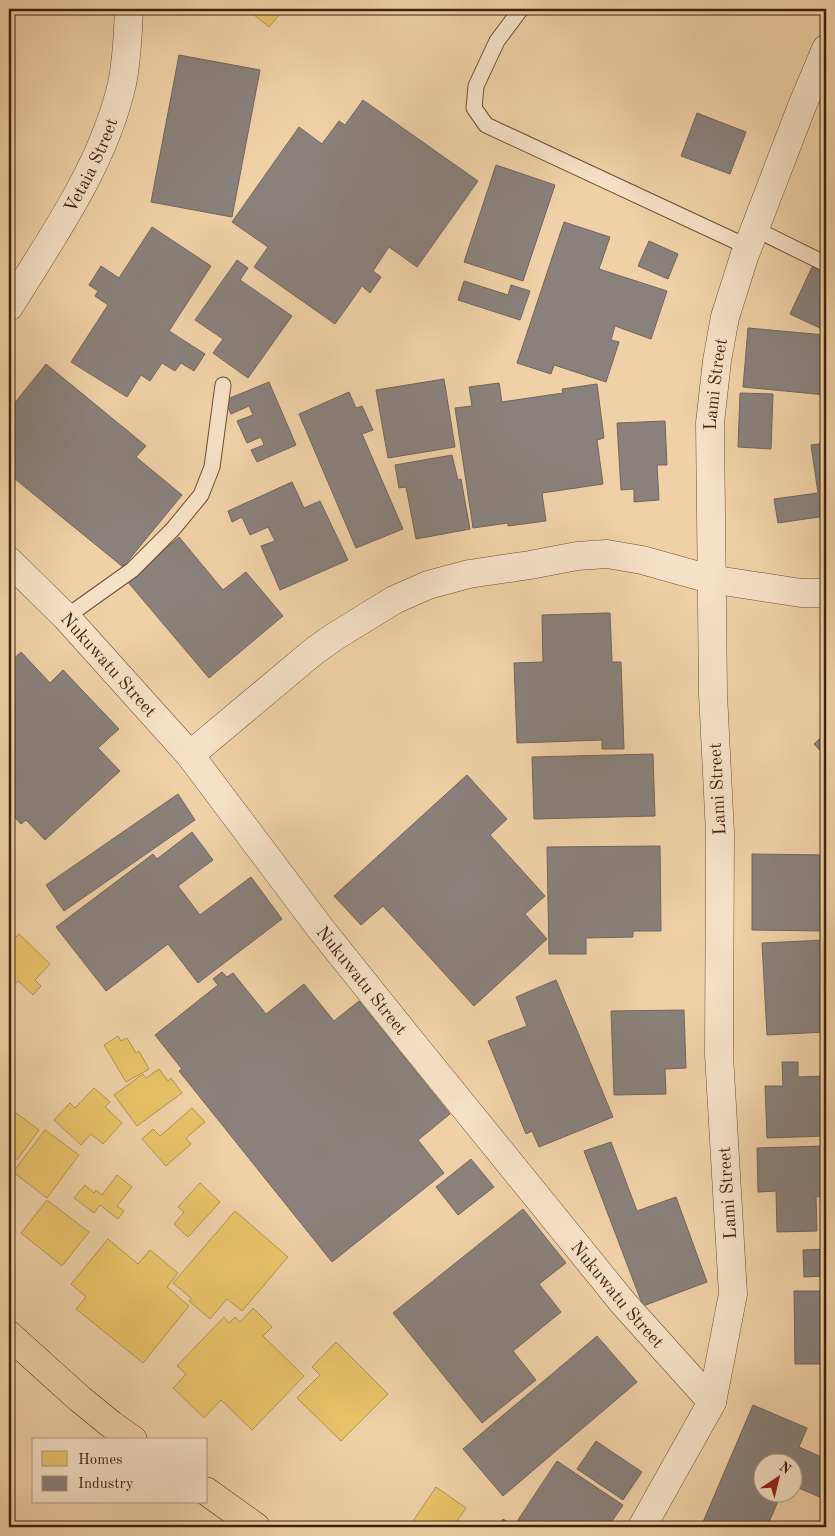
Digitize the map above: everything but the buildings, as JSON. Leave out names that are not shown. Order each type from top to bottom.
[{"type":"highway","points":[[9,1336],[80,1399],[129,1438]]},
{"type":"highway","points":[[208,1492],[256,1527]]},
{"type":"street","name":"Vetaia Street","points":[[9,308],[90,172],[109,127],[122,84],[129,9]]},
{"type":"street","name":"Lami Street","points":[[642,1527],[712,1402],[733,1294],[719,1055],[720,833],[713,694],[710,579],[710,422],[717,361],[732,292],[802,106],[826,49]]},
{"type":"street","points":[[190,755],[320,647],[394,600],[428,585],[469,574],[577,556],[607,554],[642,560],[710,579],[800,593],[826,593]]},
{"type":"street","name":"Nukuwatu Street","points":[[9,561],[66,617],[190,755],[320,928],[421,1054],[624,1304],[712,1402]]},
{"type":"lane","points":[[521,9],[496,42],[476,86],[474,108],[486,125],[752,238],[826,264]]},
{"type":"lane","points":[[66,617],[132,570],[173,528],[201,495],[212,467],[223,385]]}]
